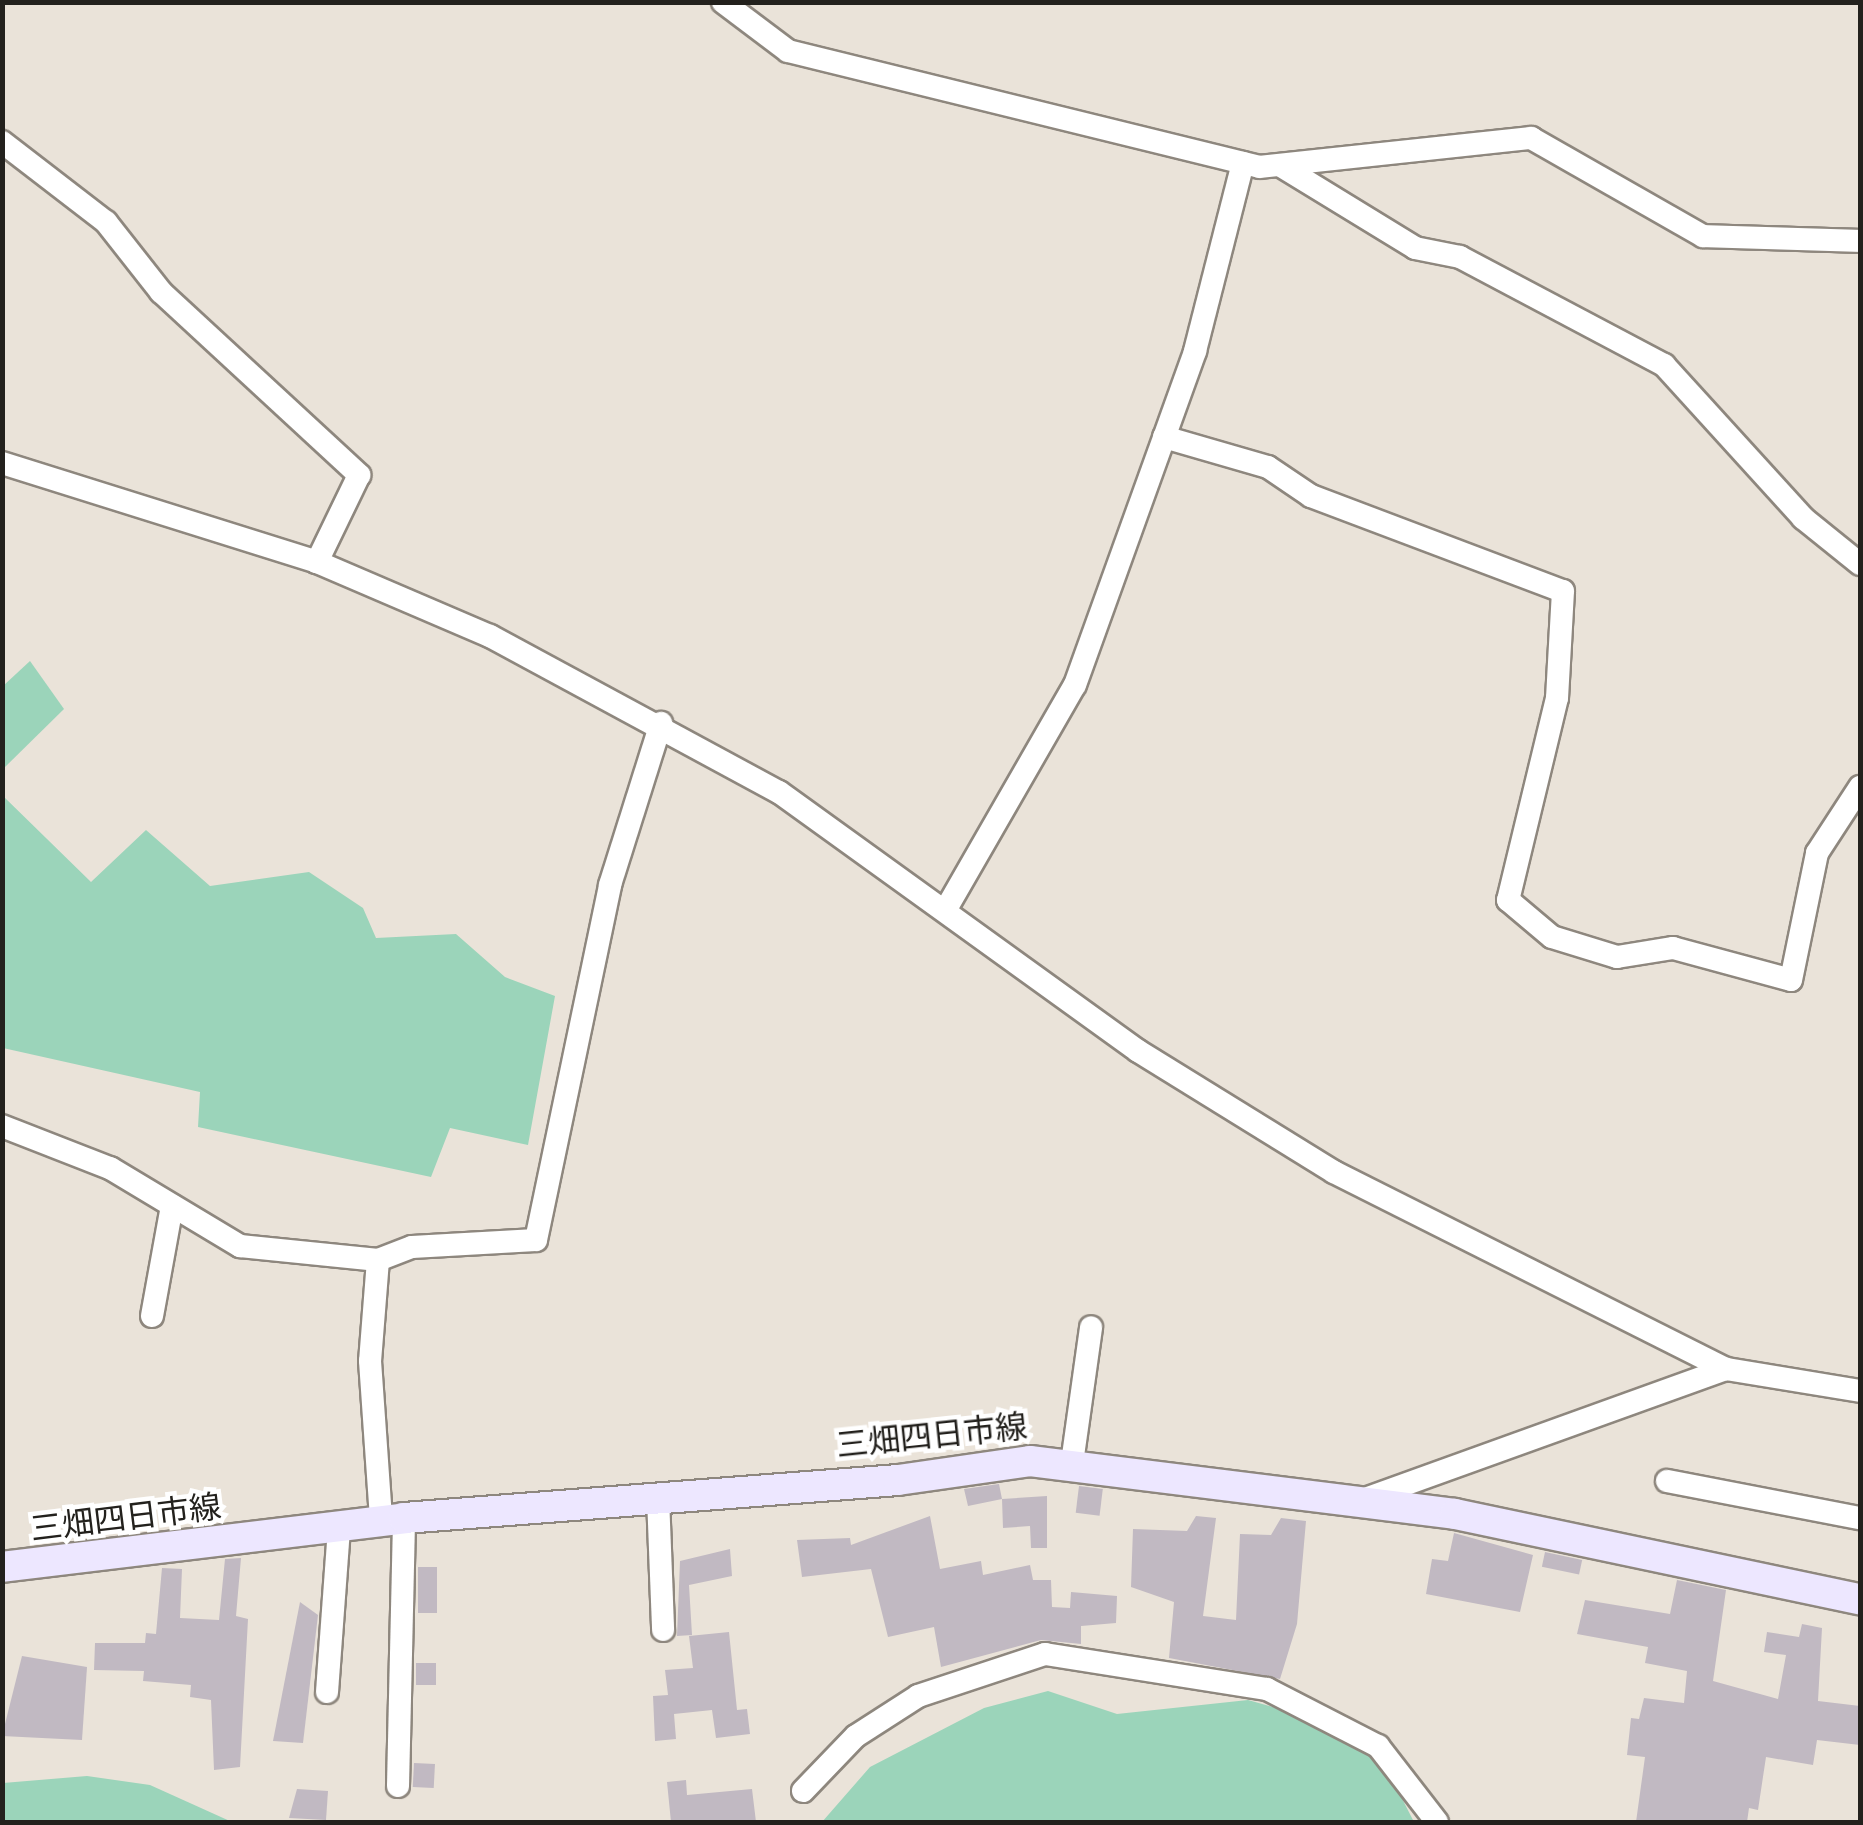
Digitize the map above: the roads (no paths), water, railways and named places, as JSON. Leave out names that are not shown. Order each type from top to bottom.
[{"type":"main road","name":"三畑四日市線","points":[[2,1568],[393,1519],[1072,1462],[1362,1501],[1860,1600]]},
{"type":"street","points":[[723,2],[788,51],[1243,163],[1284,167],[1531,138],[1704,236],[1860,241]]},
{"type":"street","points":[[2,142],[106,222],[160,292],[359,475],[317,562]]},
{"type":"street","points":[[946,909],[1056,726],[1164,437],[1243,163]]},
{"type":"street","points":[[1284,167],[1415,248],[1460,256],[1664,365],[1803,518],[1860,564]]},
{"type":"street","points":[[1164,437],[1268,467],[1311,496],[1564,590],[1557,698],[1508,900],[1552,937],[1617,957],[1673,948],[1791,980],[1817,853],[1860,786]]},
{"type":"street","points":[[2,462],[317,562],[443,612],[661,723],[946,909],[1271,1137],[1726,1369],[1860,1392]]},
{"type":"street","points":[[2,1126],[110,1168],[240,1246],[378,1260],[412,1247],[536,1240],[606,904],[661,723]]},
{"type":"street","points":[[152,1316],[172,1206]]},
{"type":"street","points":[[378,1260],[370,1362],[393,1519],[398,1786]]},
{"type":"street","points":[[1072,1462],[1091,1327]]},
{"type":"street","points":[[1362,1501],[1726,1369]]},
{"type":"street","points":[[1666,1480],[1860,1518]]},
{"type":"street","points":[[658,1498],[663,1630]]},
{"type":"street","points":[[327,1692],[339,1527]]},
{"type":"street","points":[[803,1792],[856,1736],[918,1696],[1045,1654],[1136,1661],[1268,1689],[1378,1746],[1438,1822]]}]
